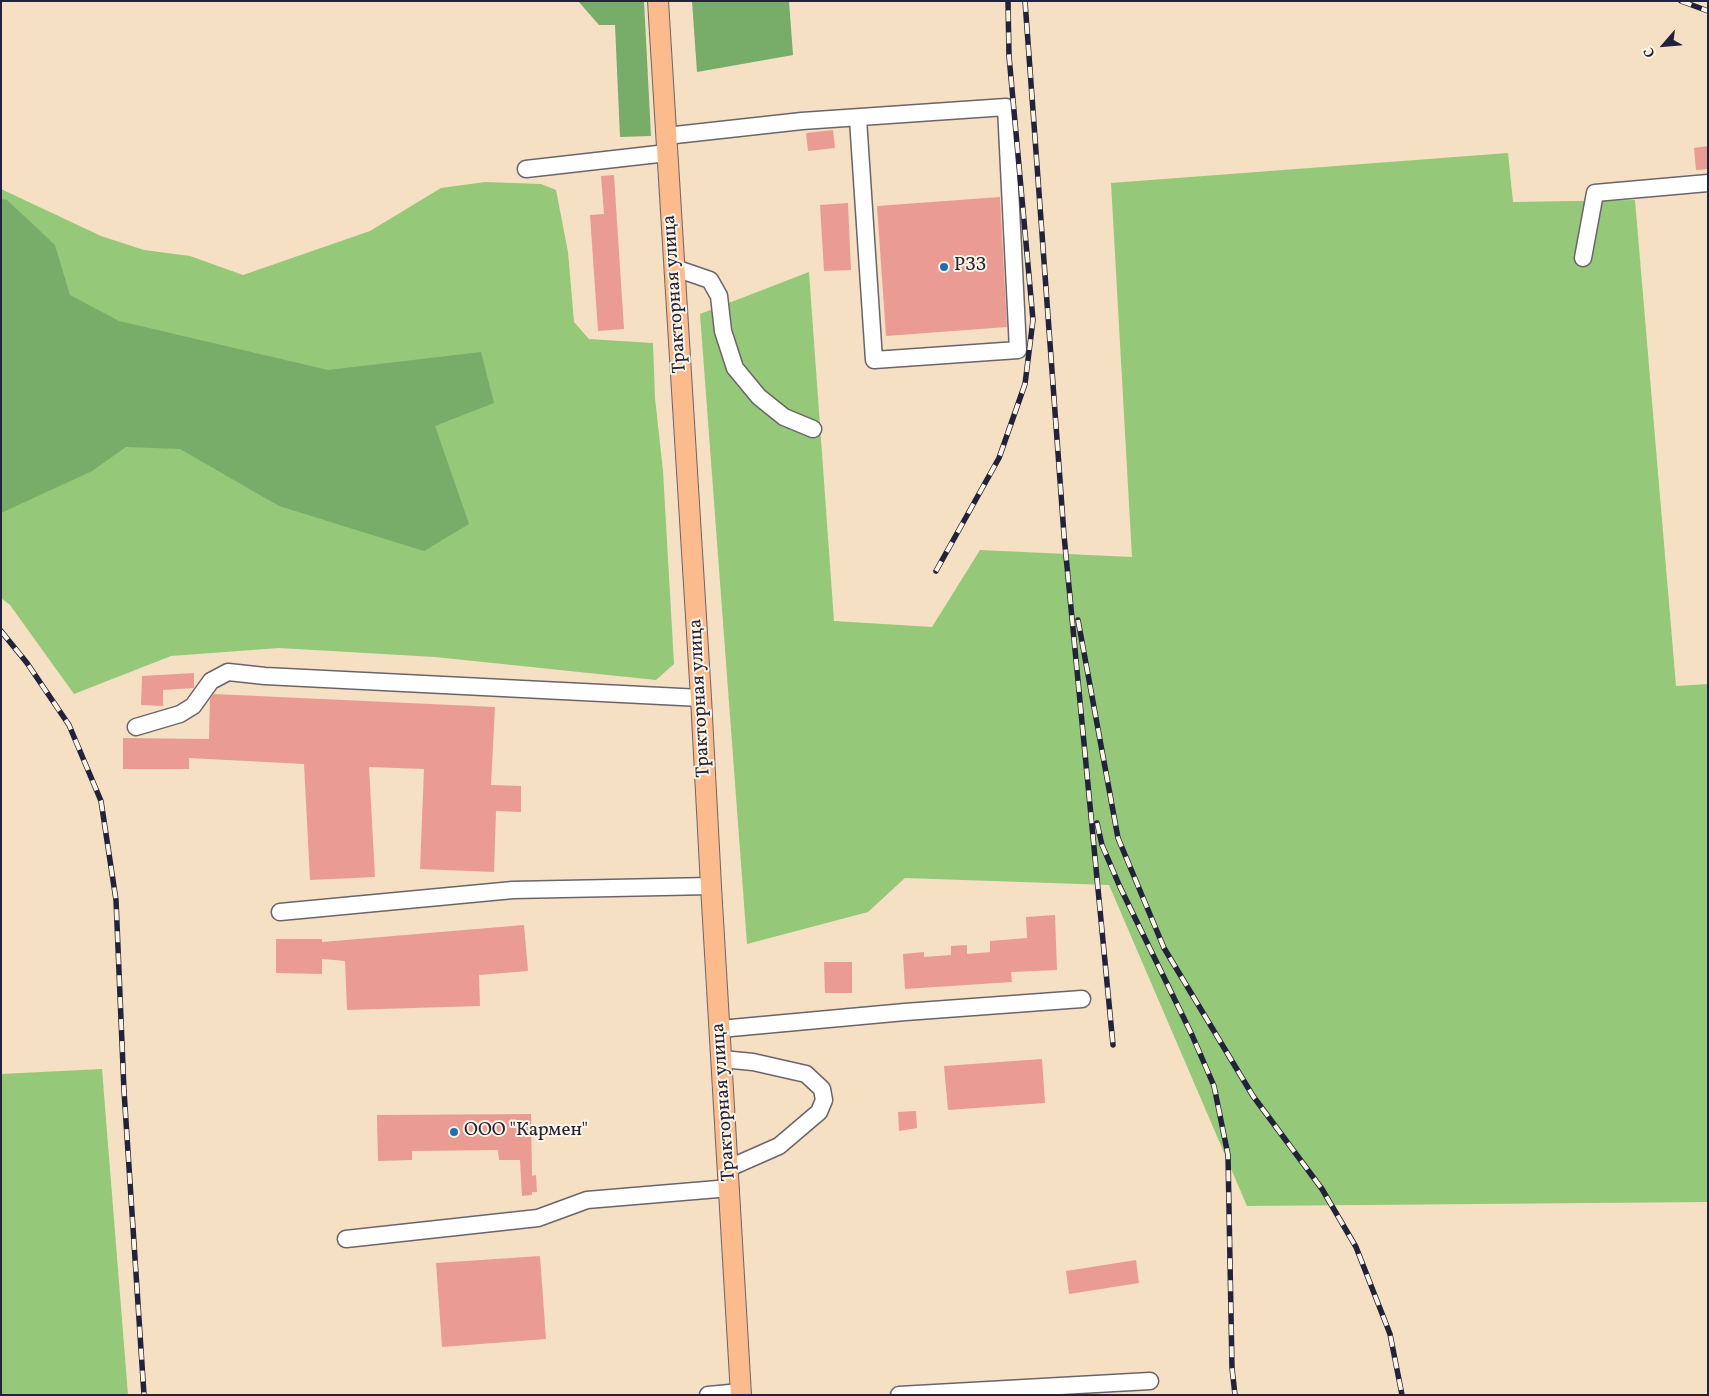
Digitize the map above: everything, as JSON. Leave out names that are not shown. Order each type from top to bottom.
[{"type":"main road","name":"Тракторная улица","points":[[658,1],[702,698],[711,886],[741,1393]]},
{"type":"lane","points":[[526,170],[802,121],[858,119],[1006,107],[1018,350],[874,360],[858,119]]},
{"type":"lane","points":[[1583,258],[1595,193],[1708,183]]},
{"type":"lane","points":[[674,268],[710,280],[720,296],[724,331],[735,368],[759,397],[784,417],[813,429]]},
{"type":"lane","points":[[136,727],[180,714],[193,706],[211,681],[228,672],[265,676],[702,698]]},
{"type":"lane","points":[[280,912],[513,890],[711,886]]},
{"type":"lane","points":[[720,1029],[906,1012],[1082,999]]},
{"type":"lane","points":[[346,1240],[538,1218],[587,1200],[729,1178],[778,1146],[820,1112],[824,1100],[822,1089],[806,1074],[754,1062],[722,1059]]},
{"type":"lane","points":[[899,1395],[1012,1392],[1150,1381]]},
{"type":"lane","points":[[708,1395],[741,1393]]},
{"type":"green space","points":[[578,1],[644,1],[651,136],[620,137],[615,25],[599,25]]},
{"type":"green space","points":[[692,1],[789,1],[793,55],[697,72]]},
{"type":"green space","points":[[1508,153],[1513,202],[1635,200],[1676,686],[1708,684],[1708,1202],[1247,1206],[1109,885],[905,878],[868,912],[747,944],[700,314],[809,272],[834,621],[932,627],[980,550],[1132,557],[1111,183]]},
{"type":"green space","points":[[485,182],[541,184],[556,190],[568,252],[574,322],[589,339],[653,343],[655,398],[663,471],[674,664],[656,680],[435,657],[279,648],[171,656],[74,694],[10,605],[1,598],[1,189],[101,236],[144,250],[190,256],[243,275],[370,231],[441,188]]},
{"type":"green space","points":[[1,199],[7,200],[55,245],[70,295],[119,321],[328,370],[481,352],[494,403],[435,426],[469,524],[424,551],[279,506],[180,449],[126,447],[92,471],[1,513]]},
{"type":"green space","points":[[102,1069],[128,1395],[1,1395],[1,1074]]},
{"type":"building","points":[[833,130],[835,148],[808,151],[806,133]]},
{"type":"building","points":[[1708,146],[1708,169],[1696,170],[1694,148]]},
{"type":"building","points":[[614,175],[624,329],[598,331],[590,215],[604,214],[601,176]]},
{"type":"building","name":"РЗЗ","points":[[1000,197],[1007,327],[886,336],[877,206]]},
{"type":"building","points":[[848,203],[851,270],[824,271],[820,205]]},
{"type":"building","points":[[194,673],[194,688],[163,690],[163,706],[141,705],[142,676]]},
{"type":"building","points":[[214,694],[495,707],[491,785],[521,786],[521,812],[496,811],[494,872],[420,869],[424,769],[369,767],[375,877],[310,880],[304,764],[189,758],[189,769],[123,769],[123,738],[209,739],[210,699]]},
{"type":"building","points":[[1055,915],[1057,970],[1011,972],[1012,982],[905,989],[903,954],[924,952],[924,957],[951,955],[951,946],[967,945],[967,954],[990,952],[990,941],[1027,938],[1026,917]]},
{"type":"building","points":[[524,925],[528,971],[479,975],[480,1006],[347,1010],[345,961],[322,959],[322,974],[276,973],[276,939],[322,939],[322,942]]},
{"type":"building","points":[[824,962],[852,962],[852,993],[825,993]]},
{"type":"building","points":[[1042,1059],[1045,1103],[948,1110],[944,1066]]},
{"type":"building","points":[[916,1111],[917,1128],[899,1131],[898,1112]]},
{"type":"building","name":"ООО \"Кармен\"","points":[[531,1114],[532,1176],[536,1175],[537,1192],[532,1192],[532,1195],[522,1196],[520,1160],[499,1160],[498,1150],[412,1151],[412,1160],[378,1161],[377,1115]]},
{"type":"building","points":[[540,1256],[546,1339],[442,1347],[436,1263]]},
{"type":"building","points":[[1136,1260],[1139,1283],[1069,1294],[1066,1271]]},
{"type":"railway","points":[[936,571],[999,458],[1025,384],[1033,320],[1009,56],[1008,1]]},
{"type":"railway","points":[[1025,1],[1064,535],[1113,1045]]},
{"type":"railway","points":[[1681,1],[1708,11]]},
{"type":"railway","points":[[1078,620],[1118,838],[1164,948],[1253,1096],[1322,1189],[1356,1247],[1390,1334],[1402,1395]]},
{"type":"railway","points":[[1,631],[27,663],[69,725],[101,801],[116,900],[124,1091],[144,1395]]},
{"type":"railway","points":[[1097,823],[1102,845],[1120,887],[1192,1035],[1214,1086],[1228,1155],[1232,1368],[1235,1395]]},
{"type":"place","name":"РЗЗ","points":[[944,267]]},
{"type":"place","name":"ООО \"Кармен\"","points":[[454,1132]]}]
